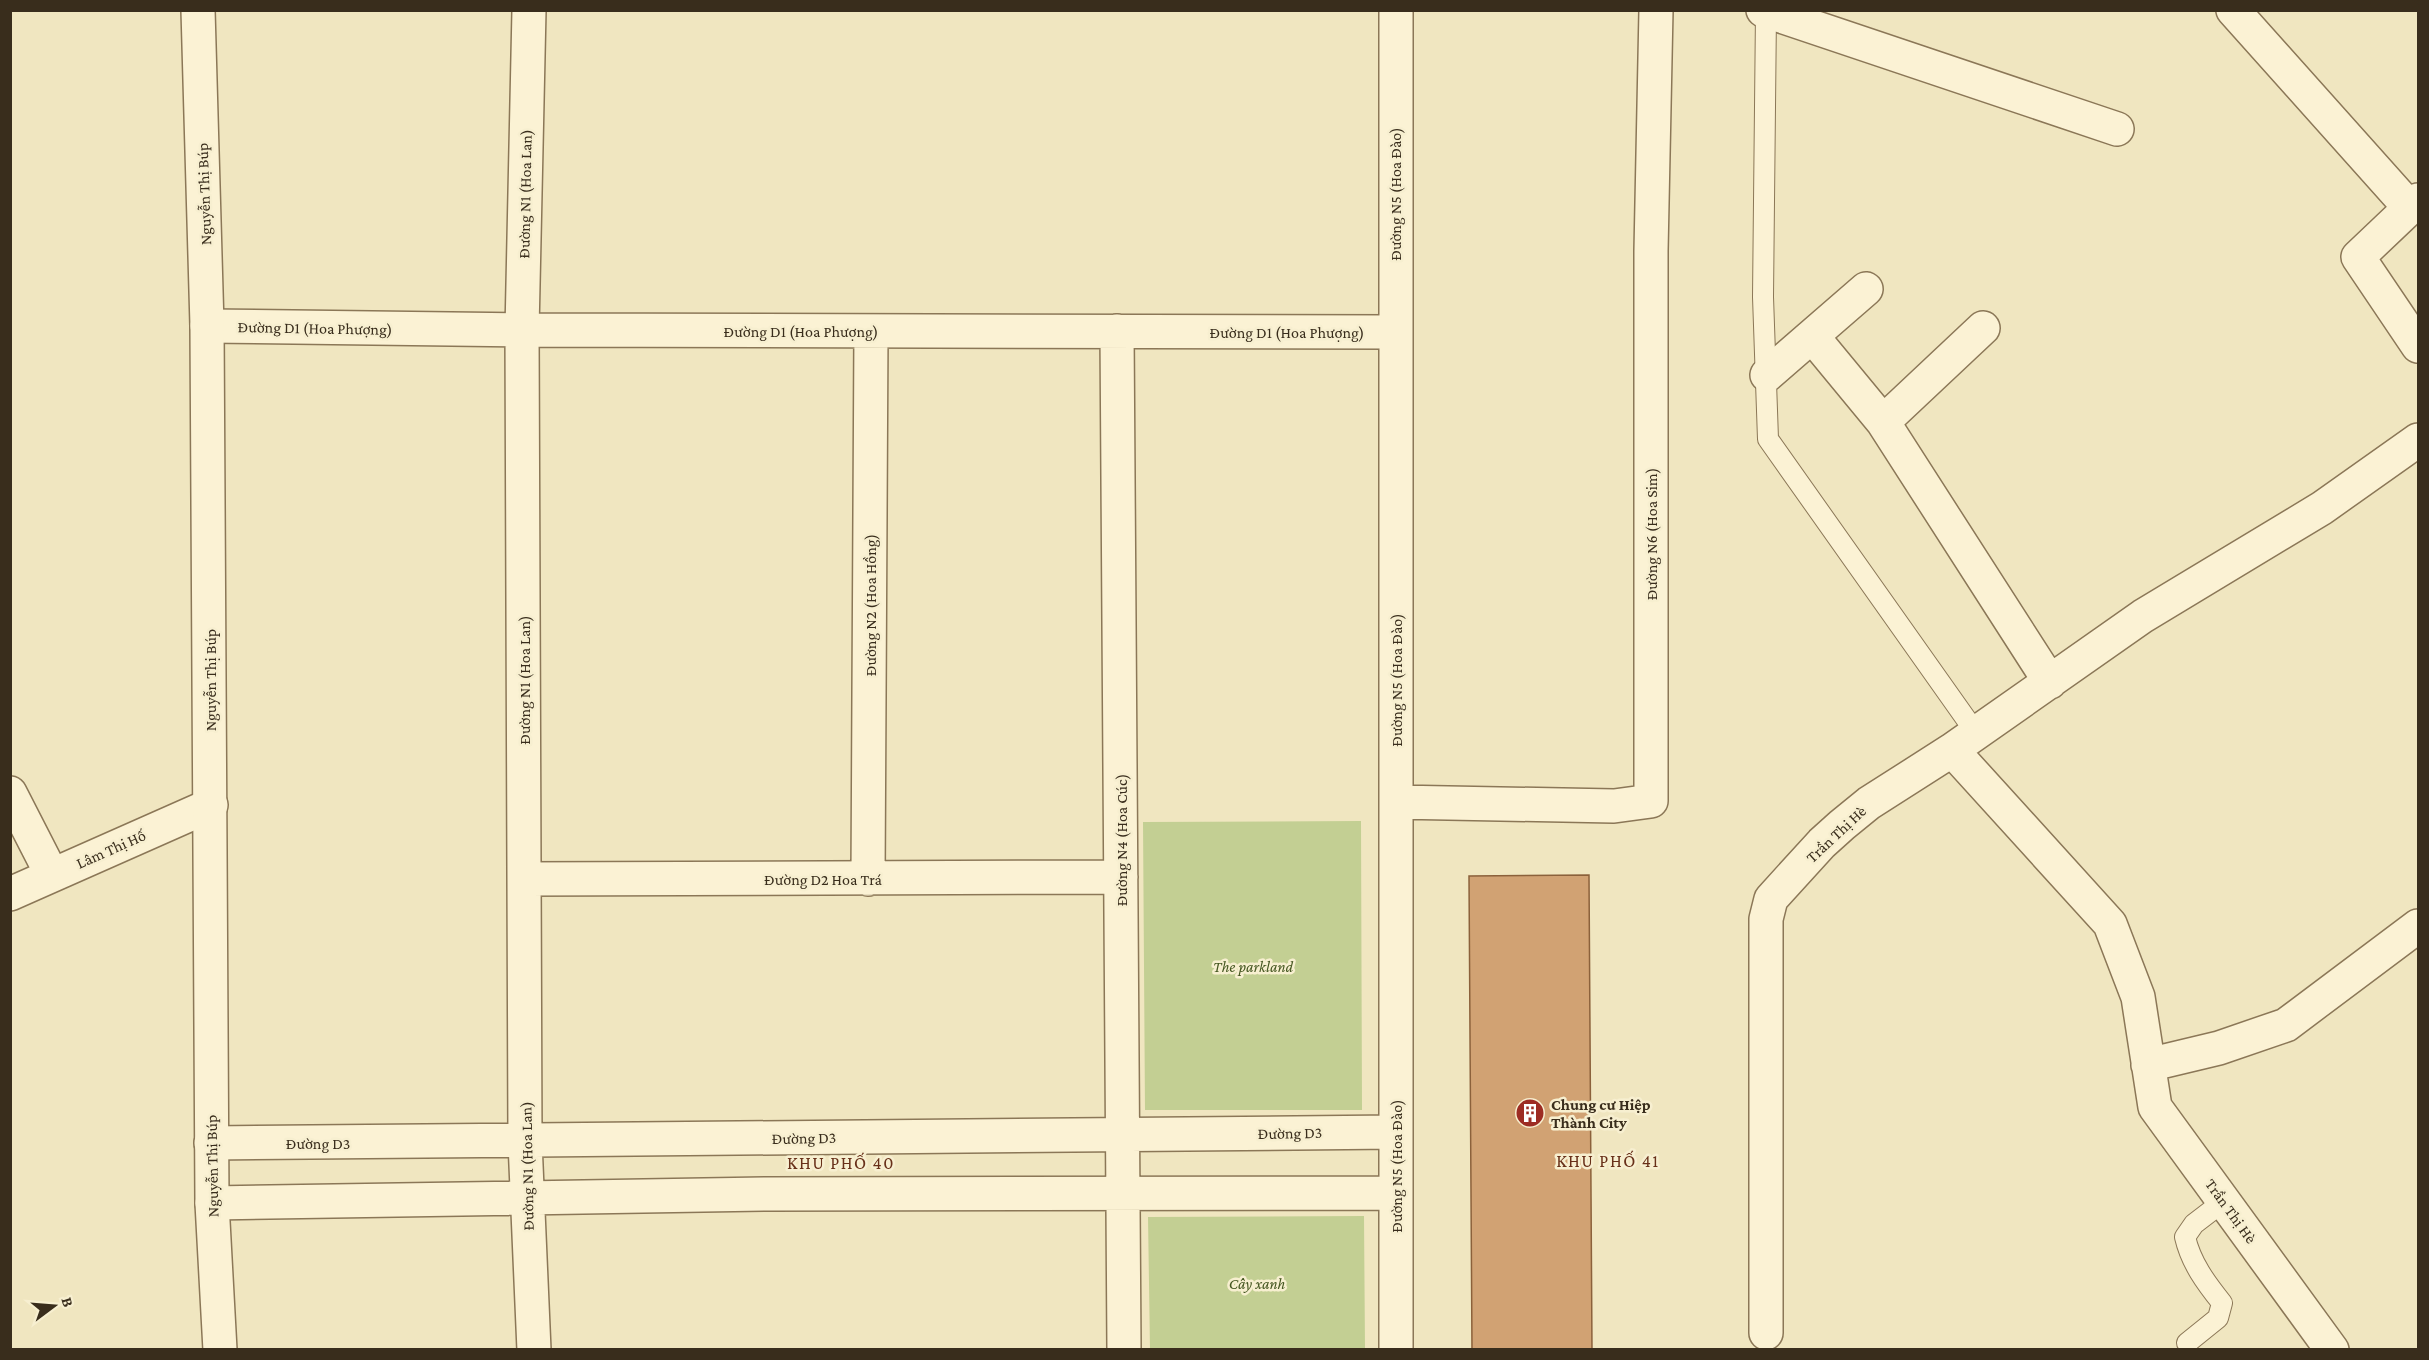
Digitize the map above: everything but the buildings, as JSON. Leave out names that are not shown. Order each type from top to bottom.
[{"type":"street","name":"Nguyễn Thị Búp","points":[[198,10],[207,326],[211,1143],[220,1350]]},
{"type":"street","name":"Đường N1 (Hoa Lan)","points":[[529,10],[522,330],[525,1142],[534,1350]]},
{"type":"street","name":"Đường N5 (Hoa Đào)","points":[[1395,10],[1396,1350]]},
{"type":"street","name":"Đường N6 (Hoa Sim)","points":[[1396,802],[1614,806],[1651,801],[1651,251],[1656,10]]},
{"type":"street","points":[[2233,10],[2414,204],[2358,257],[2418,346]]},
{"type":"street","points":[[1765,11],[2116,129]]},
{"type":"street","points":[[1767,375],[1866,289]]},
{"type":"street","name":"Đường D1 (Hoa Phượng)","points":[[207,326],[522,330],[1395,332]]},
{"type":"street","points":[[1883,422],[1983,328]]},
{"type":"street","name":"Đường N2 (Hoa Hồng)","points":[[868,879],[872,331]]},
{"type":"street","name":"Đường N4 (Hoa Cúc)","points":[[1118,331],[1124,1350]]},
{"type":"street","points":[[1812,336],[1883,422],[2049,682]]},
{"type":"street","points":[[1964,742],[2143,616],[2322,508],[2418,440]]},
{"type":"street","name":"Trần Thị Hè","points":[[1766,1333],[1766,919],[1771,899],[1842,825],[1869,803],[1964,742],[2110,924],[2138,997],[2155,1107],[2332,1350]]},
{"type":"street","points":[[10,793],[52,875]]},
{"type":"street","name":"Lâm Thị Hố","points":[[10,894],[211,805]]},
{"type":"street","name":"Đường D2 Hoa Trá","points":[[525,879],[1121,877]]},
{"type":"street","points":[[2148,1065],[2219,1048],[2286,1025],[2418,926]]},
{"type":"street","name":"Đường D3","points":[[211,1143],[525,1142],[1396,1132]]},
{"type":"street","points":[[212,1203],[767,1194],[1396,1193]]},
{"type":"lane","points":[[1765,11],[1763,297],[1768,440],[1964,742]]},
{"type":"lane","points":[[2187,1343],[2218,1318],[2222,1303],[2189,1254],[2184,1237],[2194,1224],[2224,1201]]},
{"type":"green space","name":"The parkland","points":[[1361,821],[1362,1110],[1145,1110],[1143,822]]},
{"type":"green space","name":"Cây xanh","points":[[1364,1216],[1365,1349],[1150,1349],[1148,1217]]},
{"type":"place","name":"Chung cư Hiệp Thành City","points":[[1530,1113]]},
{"type":"district","name":"KHU PHỐ 41","points":[[1608,1161]]},
{"type":"district","name":"KHU PHỐ 40","points":[[841,1163]]}]
